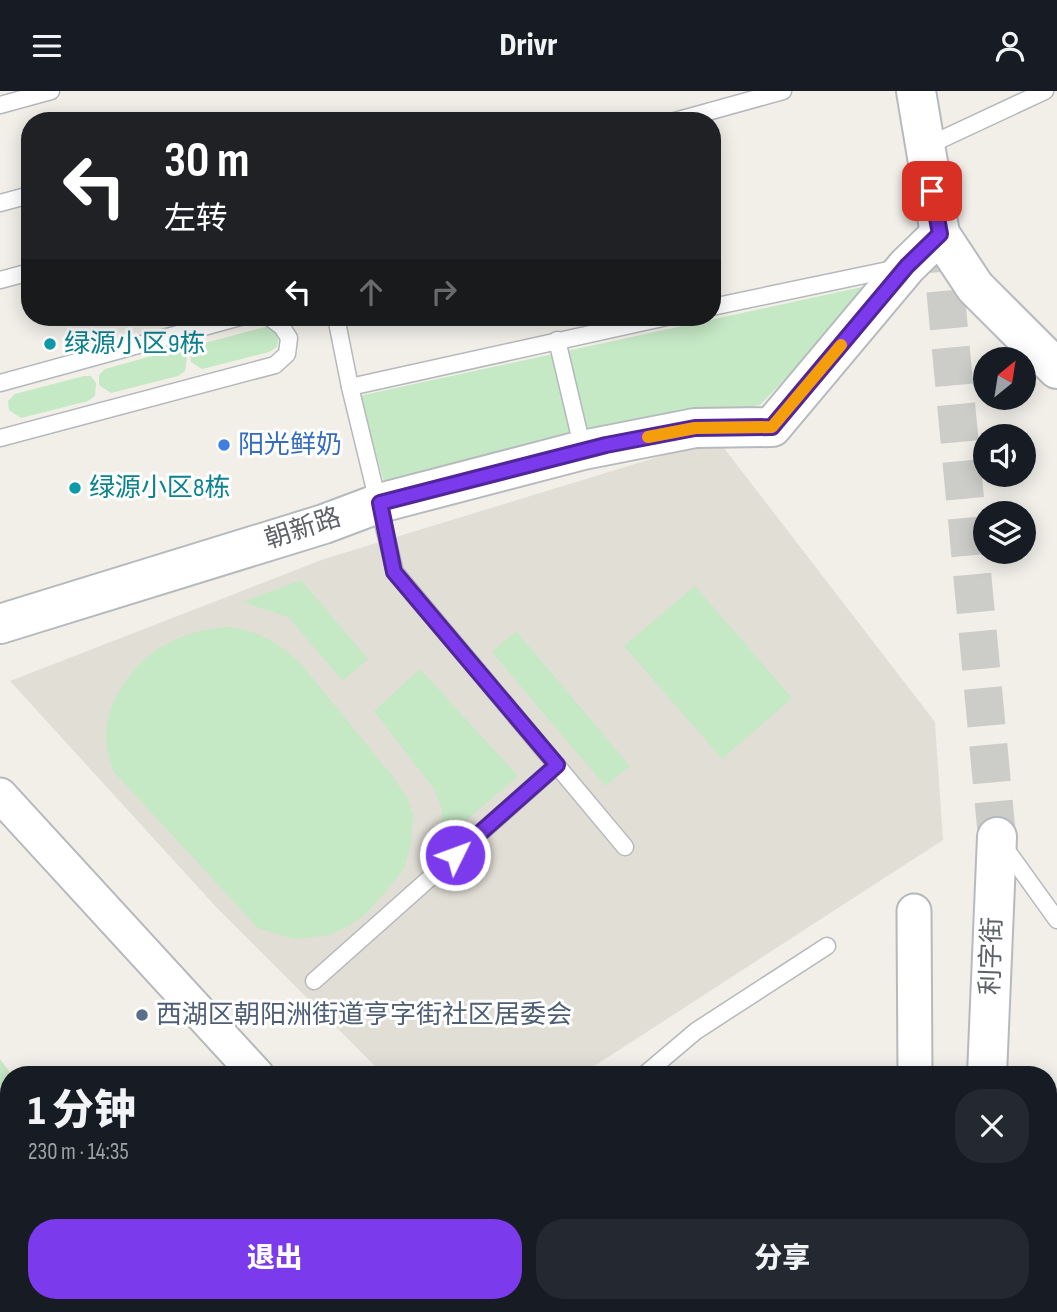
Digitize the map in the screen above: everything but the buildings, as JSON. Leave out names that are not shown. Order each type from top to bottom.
[{"type":"street","points":[[916,91],[940,234],[975,287],[1057,369]]},
{"type":"street","name":"朝新路","points":[[0,624],[324,524],[380,503],[583,450],[695,428],[772,427],[907,266],[940,234]]},
{"type":"street","points":[[0,795],[249,1066]]},
{"type":"street","name":"利字街","points":[[987,1066],[997,837]]},
{"type":"street","points":[[914,911],[915,1066]]},
{"type":"lane","points":[[0,105],[51,91]]},
{"type":"lane","points":[[707,112],[783,91]]},
{"type":"lane","points":[[925,147],[1045,91]]},
{"type":"lane","points":[[0,203],[21,197]]},
{"type":"lane","points":[[721,305],[907,266]]},
{"type":"lane","points":[[0,280],[21,274]]},
{"type":"lane","points":[[0,383],[207,326]]},
{"type":"lane","points":[[0,438],[275,365],[287,354],[289,338],[281,326]]},
{"type":"lane","points":[[338,326],[394,572],[625,847]]},
{"type":"lane","points":[[350,387],[624,326]]},
{"type":"lane","points":[[557,340],[583,450]]},
{"type":"lane","points":[[314,981],[557,765]]},
{"type":"lane","points":[[997,837],[1057,920]]},
{"type":"lane","points":[[655,1066],[696,1031],[828,946]]},
{"type":"shaded area","points":[[717,439],[935,722],[943,840],[594,1066],[375,1066],[217,908],[10,681],[324,559]]},
{"type":"green space","points":[[876,284],[760,405],[384,482],[359,396],[682,326],[721,326],[721,318]]},
{"type":"green space","points":[[265,327],[273,328],[278,339],[277,347],[269,352],[202,369],[191,362],[190,352],[197,345]]},
{"type":"green space","points":[[174,350],[182,352],[187,358],[185,371],[178,376],[111,393],[99,385],[99,375],[105,369]]},
{"type":"green space","points":[[91,376],[96,383],[95,396],[88,401],[21,418],[9,410],[8,401],[15,394]]},
{"type":"green space","points":[[301,580],[368,659],[343,681],[288,617],[243,602]]},
{"type":"green space","points":[[695,586],[792,698],[722,759],[624,646]]},
{"type":"green space","points":[[230,627],[268,639],[301,664],[394,778],[407,798],[413,814],[411,843],[404,869],[363,916],[329,935],[294,939],[258,928],[114,772],[110,762],[106,742],[107,722],[118,693],[138,665],[165,645],[180,638],[195,632]]},
{"type":"green space","points":[[516,631],[630,766],[605,786],[492,652]]},
{"type":"green space","points":[[420,669],[518,776],[440,843],[442,809],[434,789],[374,711]]},
{"type":"tunnel","points":[[940,234],[997,837]]},
{"type":"slow traffic","points":[[648,437],[695,428],[772,427],[841,345]]},
{"type":"place","name":"绿源小区9栋","points":[[50,344]]},
{"type":"place","name":"阳光鲜奶","points":[[224,445]]},
{"type":"place","name":"绿源小区8栋","points":[[75,488]]},
{"type":"place","name":"西湖区朝阳洲街道亨字街社区居委会","points":[[142,1015]]},
{"type":"route","points":[[455,855],[557,765],[394,572],[380,503],[606,445],[695,428],[772,427],[907,266],[940,234],[932,191]]}]
